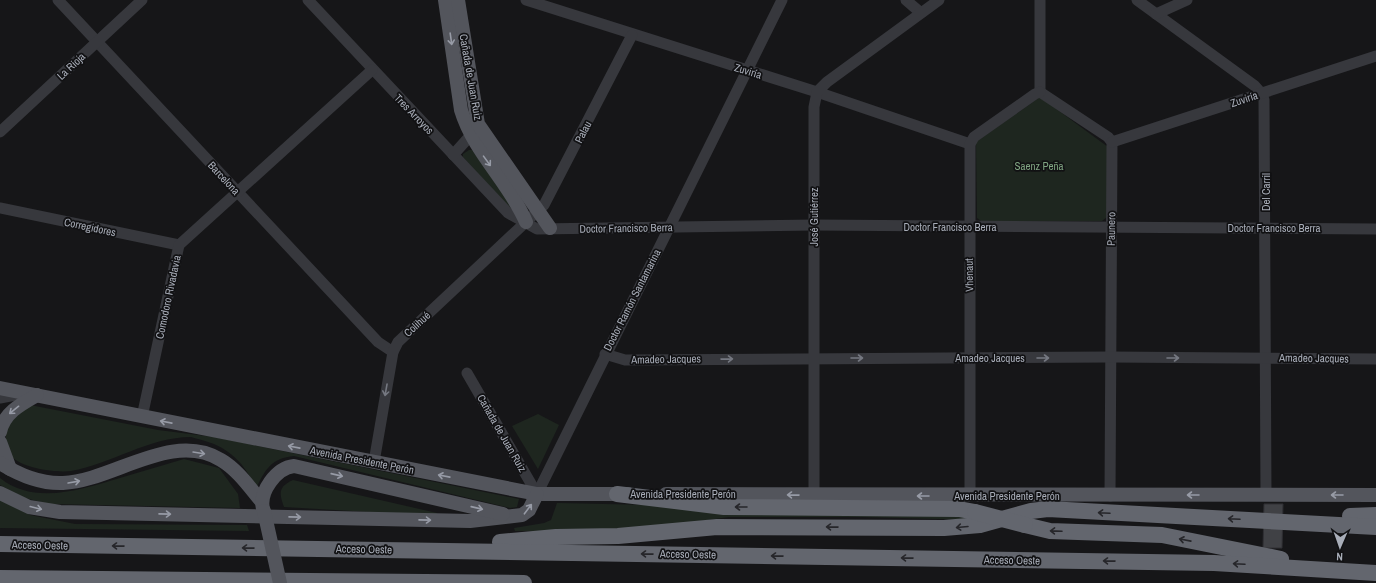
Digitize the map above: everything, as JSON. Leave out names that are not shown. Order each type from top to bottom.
[{"type":"highway","points":[[616,494],[724,507],[959,509],[1050,531],[1162,535],[1334,570]]},
{"type":"highway","points":[[413,550],[556,537],[618,536],[717,527],[964,527],[980,525],[1031,510],[1048,509],[1376,527]]},
{"type":"highway","points":[[1272,521],[1376,515]]},
{"type":"highway","name":"Acceso Oeste","points":[[0,544],[1214,563],[1376,573]]},
{"type":"highway","points":[[0,578],[524,583]]},
{"type":"highway","points":[[226,581],[249,583]]},
{"type":"main road","name":"Cañada de Juan Ruiz","points":[[445,0],[461,110],[470,136],[518,204],[526,222]]},
{"type":"main road","name":"Cañada de Juan Ruiz","points":[[458,0],[478,124],[537,212],[550,228]]},
{"type":"main road","name":"Avenida Presidente Perón","points":[[0,388],[537,494],[970,496],[1376,495]]},
{"type":"main road","points":[[0,432],[4,421],[11,412],[32,394]]},
{"type":"main road","points":[[0,442],[5,466],[39,481],[64,483],[81,480],[166,453],[181,451],[210,455],[226,464],[263,506],[280,583]]},
{"type":"main road","points":[[263,506],[270,484],[277,473],[286,468],[298,466],[514,516]]},
{"type":"main road","points":[[0,493],[30,507],[60,512],[470,521],[520,516],[526,513],[537,494]]},
{"type":"street","name":"Barcelona","points":[[58,0],[378,342],[393,352]]},
{"type":"street","name":"La Rioja","points":[[0,132],[142,0]]},
{"type":"street","name":"Tres Arroyos","points":[[308,0],[372,70],[508,213],[526,222]]},
{"type":"street","name":"Zuviría","points":[[526,0],[632,35],[817,92],[970,144]]},
{"type":"street","name":"Doctor Ramón Santamarina","points":[[537,494],[605,354],[782,0]]},
{"type":"street","points":[[906,0],[921,13]]},
{"type":"street","points":[[817,92],[827,82],[939,0]]},
{"type":"street","points":[[1040,0],[1040,92]]},
{"type":"street","points":[[1137,0],[1255,86],[1262,94]]},
{"type":"street","points":[[1156,14],[1187,0]]},
{"type":"street","name":"Palau","points":[[526,222],[548,200],[632,35]]},
{"type":"street","name":"Zuviría","points":[[1112,142],[1376,56]]},
{"type":"street","name":"Comodoro Rivadavia","points":[[142,417],[179,245],[372,70]]},
{"type":"street","name":"José Gutiérrez","points":[[814,495],[814,107],[817,92]]},
{"type":"street","points":[[1040,92],[1108,137],[1112,142]]},
{"type":"street","points":[[970,144],[974,137],[1040,92]]},
{"type":"street","name":"Del Carril","points":[[1262,94],[1265,107],[1267,358],[1266,495]]},
{"type":"street","points":[[453,155],[470,136]]},
{"type":"street","name":"Paunero","points":[[1110,496],[1112,142]]},
{"type":"street","name":"Vhenaut","points":[[970,144],[970,496]]},
{"type":"street","name":"Corregidores","points":[[0,208],[179,245]]},
{"type":"street","name":"Doctor Francisco Berra","points":[[526,222],[536,229],[814,226],[1376,228]]},
{"type":"street","name":"Colihué","points":[[374,462],[393,352],[398,342],[526,222]]},
{"type":"street","name":"Amadeo Jacques","points":[[605,354],[624,360],[814,358],[1376,359]]},
{"type":"street","name":"Cañada de Juan Ruiz","points":[[468,373],[537,494]]},
{"type":"street","points":[[0,398],[32,394]]},
{"type":"green space","name":"Saenz Peña","points":[[1040,97],[1108,147],[1107,217],[1102,221],[981,221],[977,218],[976,142]]},
{"type":"green space","points":[[469,150],[472,150],[513,207],[511,210],[463,157],[463,154]]},
{"type":"green space","points":[[30,405],[158,430],[214,437],[519,499],[517,507],[510,508],[294,456],[280,459],[270,466],[266,470],[256,489],[242,465],[229,453],[214,444],[191,437],[160,441],[86,468],[71,471],[46,470],[28,466],[13,458],[8,451],[6,444],[6,433],[11,423]]},
{"type":"green space","points":[[538,414],[559,425],[538,469],[512,426]]},
{"type":"green space","points":[[184,459],[219,468],[238,494],[240,508],[49,504],[25,498],[0,485],[0,478],[14,486],[28,491],[59,493],[90,487]]},
{"type":"green space","points":[[293,480],[437,513],[437,516],[284,507],[281,498],[282,488]]},
{"type":"green space","points":[[0,498],[30,515],[75,524],[247,525],[249,531],[0,528]]},
{"type":"green space","points":[[557,503],[984,517],[980,520],[860,517],[729,517],[657,527],[569,531],[515,531],[514,528],[544,523],[551,520]]},
{"type":"building","points":[[1264,504],[1283,504],[1282,548],[1263,548]]}]
